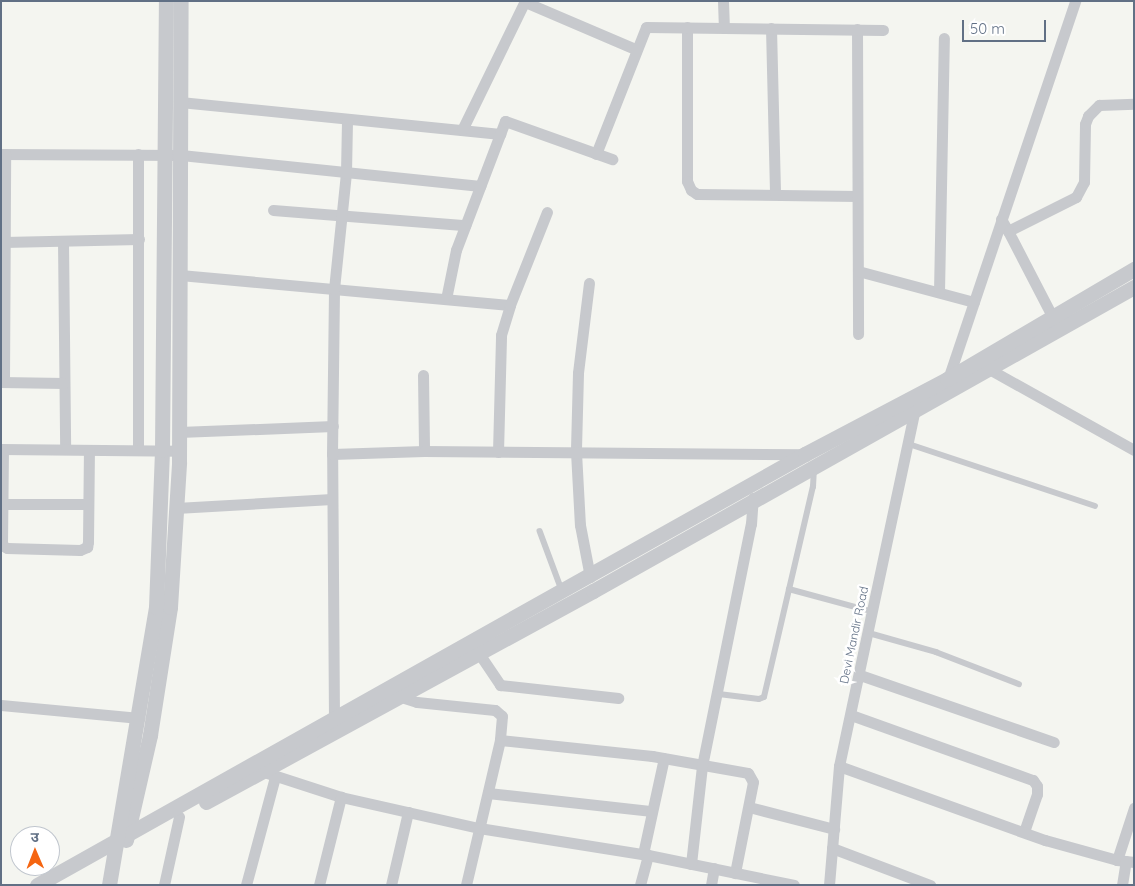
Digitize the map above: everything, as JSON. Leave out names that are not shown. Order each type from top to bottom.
[{"type":"street","points":[[109,885],[150,735],[170,607],[179,451],[180,276],[166,1]]},
{"type":"street","points":[[118,849],[156,607],[173,155],[180,102],[181,1]]},
{"type":"street","points":[[723,1],[724,28]]},
{"type":"street","points":[[942,395],[1075,1]]},
{"type":"street","points":[[462,130],[525,2],[635,49]]},
{"type":"street","points":[[596,154],[635,49],[646,27],[883,30]]},
{"type":"street","points":[[687,28],[688,181],[691,190],[697,194],[857,196]]},
{"type":"street","points":[[771,28],[774,194]]},
{"type":"street","points":[[857,29],[858,334]]},
{"type":"street","points":[[939,292],[944,38]]},
{"type":"street","points":[[180,102],[500,134]]},
{"type":"street","points":[[1008,230],[1076,197],[1081,191],[1085,124],[1092,109],[1106,104],[1134,104]]},
{"type":"street","points":[[334,719],[332,454],[334,288],[346,173],[347,119]]},
{"type":"street","points":[[446,299],[456,250],[505,121],[509,120],[612,160]]},
{"type":"street","points":[[64,383],[3,382],[3,154],[173,155],[480,186]]},
{"type":"street","points":[[138,154],[138,448]]},
{"type":"street","points":[[273,210],[465,225]]},
{"type":"street","points":[[498,452],[501,335],[510,305],[547,212]]},
{"type":"street","points":[[1001,219],[1052,316]]},
{"type":"street","points":[[4,242],[139,239]]},
{"type":"street","points":[[63,240],[65,449]]},
{"type":"street","points":[[55,885],[384,691],[753,498],[919,392],[948,379],[1134,269]]},
{"type":"street","points":[[858,270],[974,302]]},
{"type":"street","points":[[180,276],[334,288],[510,305]]},
{"type":"street","points":[[590,283],[578,372],[576,452],[580,525],[590,577]]},
{"type":"street","points":[[37,885],[118,849],[179,817],[269,775],[398,697],[478,652],[565,598],[590,577],[810,460],[915,412],[1134,287]]},
{"type":"street","points":[[989,369],[1134,450]]},
{"type":"street","points":[[423,375],[424,451]]},
{"type":"street","name":"Devi Mandir Road","points":[[829,885],[840,766],[919,392]]},
{"type":"street","points":[[179,432],[333,426]]},
{"type":"street","points":[[89,450],[87,547],[80,550],[4,547],[2,449],[89,450],[138,448],[179,451]]},
{"type":"street","points":[[332,454],[424,451],[576,452],[810,460]]},
{"type":"street","points":[[691,864],[702,766],[751,524],[753,498]]},
{"type":"street","points":[[176,508],[332,499]]},
{"type":"street","points":[[2,504],[88,504]]},
{"type":"street","points":[[478,652],[500,685],[618,698]]},
{"type":"street","points":[[860,674],[1054,742]]},
{"type":"street","points":[[384,691],[398,697],[496,710],[502,716],[500,740],[466,885]]},
{"type":"street","points":[[1,705],[139,718]]},
{"type":"street","points":[[851,715],[1033,780],[1037,786],[1037,794],[1024,832]]},
{"type":"street","points":[[500,740],[664,758],[748,773],[753,782],[735,873]]},
{"type":"street","points":[[640,885],[652,811],[664,758]]},
{"type":"street","points":[[840,766],[1024,832],[1126,861]]},
{"type":"street","points":[[269,775],[341,797],[479,828],[645,855],[794,885]]},
{"type":"street","points":[[246,885],[269,775]]},
{"type":"street","points":[[488,793],[652,811]]},
{"type":"street","points":[[319,885],[341,797]]},
{"type":"street","points":[[749,807],[834,828]]},
{"type":"street","points":[[1122,885],[1134,808]]},
{"type":"street","points":[[391,885],[408,812]]},
{"type":"street","points":[[164,885],[179,817]]},
{"type":"street","points":[[832,848],[910,881],[930,885]]},
{"type":"street","points":[[712,885],[714,868]]},
{"type":"lane","points":[[909,444],[1095,506]]},
{"type":"lane","points":[[718,694],[759,699],[764,697],[813,487],[810,460]]},
{"type":"lane","points":[[540,531],[565,598]]},
{"type":"lane","points":[[789,589],[874,612]]},
{"type":"lane","points":[[869,633],[936,652],[1019,684]]}]
